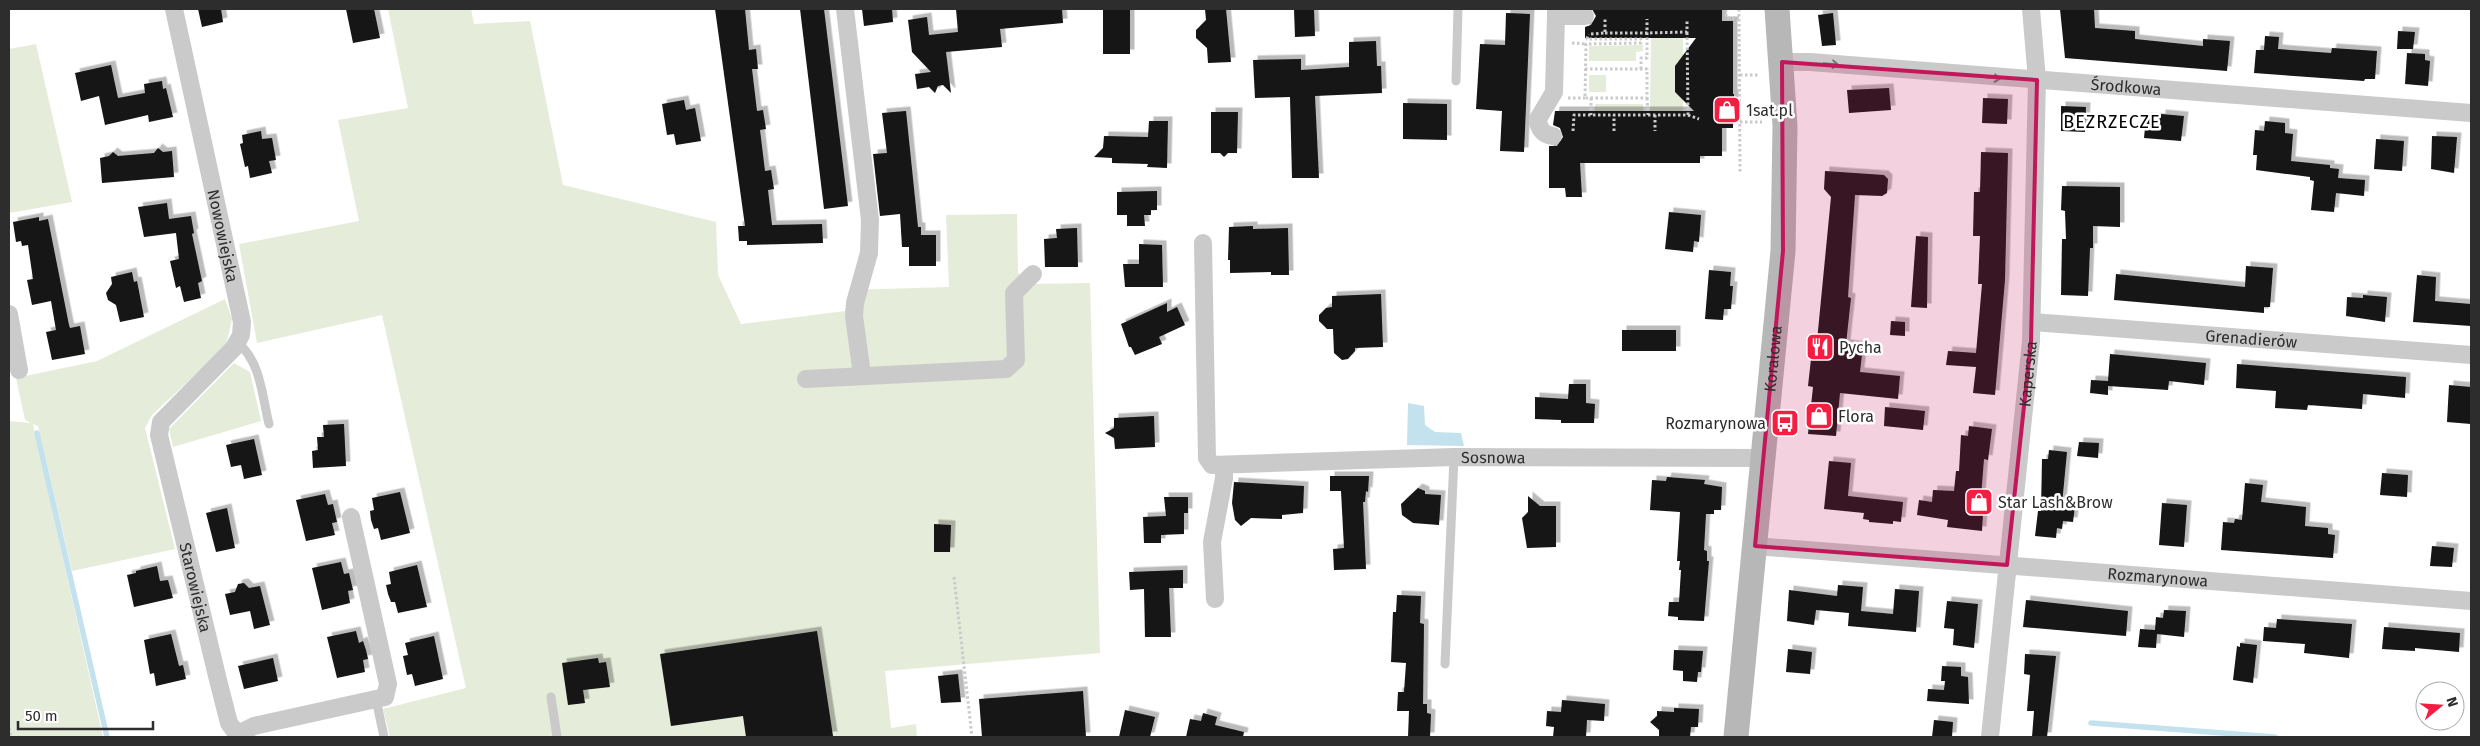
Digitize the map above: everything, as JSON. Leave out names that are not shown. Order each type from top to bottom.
[{"type":"street","name":"Nowowiejska","points":[[174,9],[242,322],[238,343]]},
{"type":"street","points":[[845,9],[870,220],[869,253],[854,303],[862,375]]},
{"type":"street","name":"Koralowa","points":[[1736,737],[1784,236],[1786,168],[1782,62],[1777,9]]},
{"type":"street","name":"Kaperska","points":[[1990,737],[2032,322],[2037,80],[2031,9]]},
{"type":"street","points":[[1553,136],[1544,134],[1538,119],[1554,92],[1556,12],[1585,16]]},
{"type":"street","name":"Środkowa","points":[[1782,62],[1810,62],[2471,113]]},
{"type":"street","points":[[1203,243],[1208,458],[1212,465],[1224,465],[1224,478],[1212,542],[1215,600]]},
{"type":"street","points":[[806,378],[1006,369],[1016,360],[1014,293],[1033,274]]},
{"type":"street","points":[[9,320],[19,370]]},
{"type":"street","name":"Grenadierów","points":[[2032,322],[2471,355]]},
{"type":"street","name":"Starowiejska","points":[[238,343],[161,422],[159,435],[229,723],[239,736]]},
{"type":"street","name":"Sosnowa","points":[[1224,465],[1454,458],[1764,458]]},
{"type":"street","points":[[239,736],[254,726],[385,697],[388,684],[352,517]]},
{"type":"street","name":"Rozmarynowa","points":[[1755,546],[2471,601]]},
{"type":"lane","points":[[1456,81],[1458,9]]},
{"type":"lane","points":[[238,343],[247,350],[256,367],[269,424]]},
{"type":"lane","points":[[1445,664],[1454,458]]},
{"type":"lane","points":[[551,697],[557,737]]},
{"type":"lane","points":[[376,699],[384,737]]},
{"type":"path","points":[[1726,9],[1726,18],[1739,18]]},
{"type":"path","points":[[1739,9],[1740,172]]},
{"type":"path","points":[[1641,69],[1641,58],[1647,58],[1647,19]]},
{"type":"path","points":[[1687,19],[1688,115]]},
{"type":"path","points":[[1605,33],[1687,32]]},
{"type":"path","points":[[1588,34],[1588,39],[1641,39],[1641,43],[1586,44],[1585,98],[1647,98]]},
{"type":"path","points":[[1586,69],[1647,69],[1648,115]]},
{"type":"path","points":[[1740,75],[1758,75]]},
{"type":"path","points":[[1591,98],[1591,115]]},
{"type":"path","points":[[1573,131],[1574,115],[1688,115],[1699,119]]},
{"type":"path","points":[[1614,115],[1614,131]]},
{"type":"path","points":[[1654,115],[1655,131]]},
{"type":"path","points":[[1740,122],[1762,122]]},
{"type":"path","points":[[954,577],[972,737]]},
{"type":"path","points":[[9,728],[11,737]]},
{"type":"highlighted area","points":[[1782,62],[2037,80],[2031,341],[2007,565],[1755,546],[1783,251]]},
{"type":"green space","points":[[388,9],[471,9],[474,24],[530,21],[563,185],[716,222],[718,275],[741,324],[845,311],[849,290],[949,287],[946,215],[1017,214],[1018,273],[1033,284],[1090,283],[1100,653],[885,671],[891,728],[916,724],[917,737],[390,737],[383,709],[466,688],[382,315],[257,343],[239,244],[359,221],[338,120],[408,108]]},
{"type":"green space","points":[[1651,38],[1683,38],[1683,62],[1678,62],[1675,66],[1675,92],[1678,95],[1683,95],[1683,111],[1650,111]]},
{"type":"green space","points":[[36,44],[72,202],[9,213],[9,49]]},
{"type":"green space","points":[[1643,45],[1643,51],[1636,52],[1636,61],[1589,61],[1589,46]]},
{"type":"green space","points":[[1589,75],[1606,75],[1606,92],[1589,92]]},
{"type":"green space","points":[[1595,104],[1643,104],[1643,111],[1595,111]]},
{"type":"green space","points":[[225,299],[232,319],[226,346],[152,415],[145,428],[175,549],[72,571],[38,426],[33,424],[103,737],[9,737],[9,421],[31,423],[25,420],[16,378],[97,361]]},
{"type":"green space","points":[[234,363],[250,372],[261,421],[173,447],[169,429]]},
{"type":"water","points":[[1408,403],[1424,406],[1425,425],[1435,432],[1461,433],[1464,446],[1407,445]]},
{"type":"building","points":[[198,9],[221,9],[223,22],[202,27]]},
{"type":"building","points":[[346,9],[374,9],[380,38],[353,43]]},
{"type":"building","points":[[715,9],[745,9],[749,50],[756,49],[758,69],[752,69],[757,111],[763,110],[766,129],[760,130],[765,171],[771,170],[774,189],[768,190],[772,225],[822,224],[823,243],[747,245],[747,241],[739,241],[738,226],[745,226]]},
{"type":"building","points":[[800,9],[824,9],[848,206],[824,209]]},
{"type":"building","points":[[862,9],[892,9],[893,22],[864,26]]},
{"type":"building","points":[[956,9],[1062,9],[1063,23],[1000,29],[1002,47],[946,52],[951,93],[943,85],[938,86],[935,93],[929,87],[917,89],[915,74],[931,72],[912,52],[908,20],[927,17],[929,35],[958,32]]},
{"type":"building","points":[[1103,9],[1130,9],[1130,54],[1103,54]]},
{"type":"building","points":[[1205,9],[1226,9],[1231,62],[1208,63],[1207,48],[1196,38],[1196,30],[1206,20]]},
{"type":"building","points":[[1294,9],[1314,9],[1315,36],[1295,37]]},
{"type":"building","points":[[1592,9],[1722,9],[1722,21],[1733,21],[1733,128],[1722,128],[1722,156],[1700,156],[1700,163],[1580,163],[1582,197],[1566,197],[1565,188],[1549,188],[1549,146],[1557,146],[1563,137],[1560,128],[1553,125],[1555,111],[1694,111],[1675,92],[1675,66],[1696,38],[1585,38],[1585,27],[1591,25],[1596,16]]},
{"type":"building","points":[[2060,9],[2094,9],[2095,28],[2135,31],[2135,39],[2203,46],[2203,39],[2230,41],[2227,71],[2065,58]]},
{"type":"building","points":[[1506,13],[1530,14],[1524,152],[1500,151],[1502,111],[1476,109],[1480,44],[1505,45]]},
{"type":"building","points":[[1833,13],[1836,45],[1822,46],[1818,15]]},
{"type":"building","points":[[2398,31],[2415,32],[2413,49],[2397,49]]},
{"type":"building","points":[[2265,36],[2279,37],[2278,49],[2331,53],[2332,48],[2377,51],[2375,79],[2365,79],[2364,81],[2254,73],[2256,50],[2264,50]]},
{"type":"building","points":[[1376,41],[1377,66],[1381,66],[1382,93],[1315,96],[1319,178],[1292,178],[1290,97],[1255,98],[1253,60],[1301,59],[1301,70],[1349,67],[1349,42]]},
{"type":"building","points":[[2407,53],[2425,54],[2425,60],[2430,61],[2428,86],[2405,84]]},
{"type":"building","points":[[111,65],[118,98],[145,93],[144,84],[162,81],[163,89],[166,88],[173,117],[149,122],[148,115],[105,125],[99,96],[81,101],[75,73]]},
{"type":"building","points":[[1889,88],[1891,110],[1849,113],[1847,90]]},
{"type":"building","points":[[1983,98],[2008,99],[2007,124],[1982,123]]},
{"type":"building","points":[[684,100],[686,110],[695,108],[701,141],[676,145],[674,134],[667,135],[662,104]]},
{"type":"building","points":[[1403,103],[1447,104],[1447,140],[1403,139]]},
{"type":"building","points":[[2061,106],[2086,107],[2085,132],[2061,131]]},
{"type":"building","points":[[906,111],[918,227],[921,227],[921,235],[936,235],[936,266],[909,266],[909,247],[902,247],[900,214],[880,216],[873,154],[887,153],[882,113]]},
{"type":"building","points":[[1211,112],[1238,112],[1237,153],[1228,153],[1224,157],[1220,153],[1211,153]]},
{"type":"building","points":[[2161,114],[2184,116],[2181,141],[2144,138],[2146,117],[2161,118]]},
{"type":"building","points":[[1149,121],[1168,121],[1167,168],[1147,167],[1148,164],[1112,163],[1112,158],[1094,157],[1103,148],[1104,136],[1148,137]]},
{"type":"building","points":[[2265,121],[2285,123],[2285,133],[2293,134],[2291,161],[2330,165],[2330,168],[2339,169],[2338,178],[2365,180],[2364,196],[2336,193],[2334,212],[2311,210],[2314,181],[2310,180],[2310,177],[2256,170],[2257,155],[2253,155],[2255,130],[2264,131]]},
{"type":"building","points":[[261,131],[262,139],[272,138],[276,160],[269,161],[272,173],[250,178],[248,166],[245,167],[240,144],[243,143],[242,135]]},
{"type":"building","points":[[2432,136],[2457,137],[2454,173],[2431,169]]},
{"type":"building","points":[[2376,139],[2404,141],[2402,171],[2374,169]]},
{"type":"building","points":[[158,148],[163,152],[172,151],[174,177],[102,183],[100,158],[109,156],[113,152],[118,156],[154,153]]},
{"type":"building","points":[[1981,152],[2008,153],[2005,280],[1995,395],[1973,393],[1976,367],[1946,365],[1948,351],[1976,353],[1982,284],[1978,284],[1980,236],[1973,236],[1974,192],[1980,192]]},
{"type":"building","points":[[1825,171],[1884,175],[1888,179],[1887,193],[1882,196],[1855,195],[1848,297],[1851,298],[1846,344],[1863,346],[1860,372],[1900,376],[1898,399],[1840,393],[1836,436],[1808,434],[1813,387],[1808,386],[1813,341],[1817,341],[1831,197],[1824,189]]},
{"type":"building","points":[[2062,186],[2120,187],[2120,227],[2093,226],[2093,248],[2090,248],[2088,296],[2061,295],[2062,239],[2066,239],[2065,211],[2061,210]]},
{"type":"building","points":[[1157,191],[1157,210],[1151,210],[1151,215],[1144,215],[1145,226],[1127,226],[1127,215],[1117,215],[1117,192]]},
{"type":"building","points":[[167,203],[169,219],[191,216],[194,233],[192,234],[202,281],[198,283],[201,298],[184,302],[180,286],[176,288],[170,261],[179,259],[176,233],[144,237],[138,207]]},
{"type":"building","points":[[1669,212],[1701,215],[1699,242],[1694,241],[1693,252],[1665,249]]},
{"type":"building","points":[[39,217],[39,221],[48,219],[69,325],[70,328],[80,326],[85,354],[52,360],[46,332],[56,330],[51,301],[32,305],[27,280],[33,279],[28,245],[22,246],[21,241],[16,242],[13,222]]},
{"type":"building","points":[[1253,226],[1253,229],[1288,228],[1289,275],[1271,275],[1271,272],[1230,273],[1230,260],[1228,260],[1229,227]]},
{"type":"building","points":[[1077,228],[1078,267],[1045,267],[1044,239],[1057,238],[1056,229]]},
{"type":"building","points":[[1916,236],[1928,237],[1927,308],[1911,307]]},
{"type":"building","points":[[1139,244],[1162,245],[1163,287],[1125,287],[1123,264],[1139,264]]},
{"type":"building","points":[[2246,266],[2273,268],[2270,307],[2264,307],[2264,313],[2114,300],[2116,274],[2245,287]]},
{"type":"building","points":[[1709,270],[1731,272],[1730,286],[1733,286],[1731,309],[1724,309],[1723,320],[1705,319]]},
{"type":"building","points":[[132,272],[134,282],[137,281],[144,317],[120,322],[116,305],[108,300],[106,293],[112,284],[111,277]]},
{"type":"building","points":[[2417,275],[2436,277],[2435,301],[2471,304],[2471,326],[2413,322]]},
{"type":"building","points":[[1381,294],[1383,347],[1355,348],[1355,351],[1348,359],[1342,360],[1334,353],[1333,329],[1327,329],[1319,321],[1319,315],[1326,308],[1332,307],[1332,296]]},
{"type":"building","points":[[2363,295],[2387,297],[2385,322],[2346,316],[2347,297],[2363,298]]},
{"type":"building","points":[[1167,303],[1167,312],[1177,307],[1185,325],[1159,337],[1162,344],[1135,355],[1131,347],[1129,347],[1121,324]]},
{"type":"building","points":[[1891,321],[1905,322],[1905,336],[1890,335]]},
{"type":"building","points":[[1622,330],[1676,330],[1676,351],[1622,351]]},
{"type":"building","points":[[2110,354],[2206,363],[2204,385],[2169,381],[2168,390],[2108,386],[2108,395],[2090,393],[2091,380],[2108,381]]},
{"type":"building","points":[[2237,364],[2406,377],[2405,398],[2363,394],[2362,409],[2308,405],[2307,410],[2275,408],[2276,391],[2236,388]]},
{"type":"building","points":[[1569,384],[1586,384],[1586,403],[1595,404],[1594,423],[1561,423],[1561,420],[1535,419],[1535,397],[1568,399]]},
{"type":"building","points":[[2449,385],[2471,387],[2471,424],[2447,422]]},
{"type":"building","points":[[1885,407],[1925,411],[1923,430],[1884,426]]},
{"type":"building","points":[[1154,416],[1155,447],[1115,449],[1114,438],[1105,433],[1114,428],[1114,418]]},
{"type":"building","points":[[344,424],[346,466],[313,468],[312,451],[318,450],[317,437],[324,437],[323,425]]},
{"type":"building","points":[[1969,426],[1992,429],[1988,460],[1984,459],[1981,497],[1984,497],[1982,531],[1947,527],[1948,520],[1917,515],[1919,500],[1932,502],[1933,490],[1954,491],[1956,471],[1959,471],[1961,435],[1968,436]]},
{"type":"building","points":[[254,439],[262,475],[244,479],[241,465],[231,467],[226,445]]},
{"type":"building","points":[[2079,442],[2099,443],[2098,458],[2077,456]]},
{"type":"building","points":[[2049,450],[2067,452],[2062,504],[2075,506],[2073,522],[2063,521],[2062,529],[2057,528],[2056,538],[2035,536],[2038,511],[2041,511],[2042,459],[2048,459]]},
{"type":"building","points":[[1829,461],[1851,463],[1848,496],[1903,502],[1901,522],[1893,521],[1893,524],[1869,522],[1869,520],[1863,519],[1864,513],[1824,509]]},
{"type":"building","points":[[2382,473],[2408,475],[2407,497],[2380,495]]},
{"type":"building","points":[[1330,476],[1369,476],[1368,492],[1366,491],[1365,502],[1363,502],[1366,569],[1334,570],[1333,549],[1344,548],[1341,491],[1330,491]]},
{"type":"building","points":[[1667,477],[1705,480],[1704,484],[1722,487],[1721,510],[1714,510],[1714,514],[1706,514],[1704,550],[1707,551],[1707,561],[1709,561],[1704,621],[1678,620],[1678,617],[1668,616],[1669,602],[1679,602],[1681,570],[1679,570],[1680,561],[1677,561],[1680,512],[1650,510],[1652,480],[1666,481]]},
{"type":"building","points":[[1234,482],[1304,486],[1303,513],[1282,515],[1282,519],[1251,518],[1241,526],[1235,520],[1232,503]]},
{"type":"building","points":[[2245,483],[2263,485],[2261,502],[2306,507],[2305,526],[2328,528],[2328,534],[2335,535],[2333,558],[2221,550],[2223,522],[2234,523],[2235,519],[2242,520]]},
{"type":"building","points":[[1418,488],[1425,491],[1425,494],[1441,495],[1439,525],[1413,523],[1402,515],[1401,504]]},
{"type":"building","points":[[400,492],[410,533],[381,540],[378,528],[374,529],[371,520],[370,511],[374,510],[372,498]]},
{"type":"building","points":[[325,494],[328,505],[333,504],[337,522],[332,523],[335,535],[306,541],[296,500]]},
{"type":"building","points":[[1528,496],[1540,506],[1556,506],[1556,547],[1527,548],[1522,518],[1528,512]]},
{"type":"building","points":[[1164,497],[1188,497],[1188,513],[1184,513],[1184,534],[1161,535],[1161,543],[1144,543],[1143,517],[1166,516]]},
{"type":"building","points":[[2162,503],[2187,505],[2184,547],[2159,545]]},
{"type":"building","points":[[227,508],[235,548],[216,552],[206,513]]},
{"type":"building","points":[[934,524],[951,525],[950,552],[934,552]]},
{"type":"building","points":[[2432,546],[2454,548],[2452,567],[2430,566]]},
{"type":"building","points":[[341,562],[344,574],[349,573],[353,590],[348,591],[350,603],[322,610],[312,568]]},
{"type":"building","points":[[417,565],[427,607],[398,613],[395,602],[391,602],[386,585],[391,584],[389,572]]},
{"type":"building","points":[[157,566],[160,581],[168,580],[173,598],[134,607],[127,575]]},
{"type":"building","points":[[1183,570],[1183,588],[1169,588],[1171,637],[1145,637],[1144,589],[1130,590],[1129,572]]},
{"type":"building","points":[[244,583],[249,588],[260,586],[270,625],[254,629],[250,611],[230,615],[225,594],[235,592],[238,584]]},
{"type":"building","points":[[1838,585],[1863,587],[1861,611],[1893,614],[1895,589],[1919,591],[1916,632],[1848,626],[1849,613],[1816,610],[1814,625],[1787,621],[1789,590],[1837,596]]},
{"type":"building","points":[[1397,595],[1421,596],[1420,623],[1424,624],[1423,704],[1427,704],[1427,713],[1431,714],[1430,737],[1408,737],[1409,711],[1397,711],[1398,692],[1404,692],[1406,663],[1391,662],[1393,612],[1396,612]]},
{"type":"building","points":[[2026,600],[2128,611],[2126,636],[2023,627]]},
{"type":"building","points":[[1947,601],[1978,604],[1974,648],[1953,645],[1954,629],[1944,628]]},
{"type":"building","points":[[2164,610],[2186,611],[2184,637],[2157,634],[2156,648],[2138,647],[2140,629],[2155,630],[2156,617],[2163,618]]},
{"type":"building","points":[[2277,619],[2352,624],[2349,658],[2304,653],[2305,644],[2263,641],[2264,627],[2276,628]]},
{"type":"building","points":[[2384,627],[2460,633],[2459,652],[2415,648],[2415,651],[2382,649]]},
{"type":"building","points":[[356,631],[359,643],[363,641],[368,659],[363,660],[365,672],[337,678],[327,637]]},
{"type":"building","points":[[817,631],[833,736],[746,737],[743,716],[671,726],[660,654]]},
{"type":"building","points":[[171,634],[179,666],[183,665],[186,679],[156,686],[154,673],[150,674],[144,640]]},
{"type":"building","points":[[434,636],[443,679],[415,686],[412,674],[407,675],[403,656],[408,655],[405,643]]},
{"type":"building","points":[[2240,643],[2257,645],[2253,683],[2233,680],[2237,646],[2240,647]]},
{"type":"building","points":[[1788,649],[1812,652],[1810,674],[1786,672]]},
{"type":"building","points":[[1674,650],[1703,651],[1701,672],[1698,672],[1697,682],[1683,681],[1683,671],[1673,670]]},
{"type":"building","points":[[2025,654],[2056,656],[2047,737],[2032,737],[2034,711],[2027,711],[2030,675],[2024,674]]},
{"type":"building","points":[[273,658],[278,681],[244,689],[238,666]]},
{"type":"building","points":[[598,658],[599,663],[606,662],[610,687],[583,690],[585,703],[568,705],[562,663]]},
{"type":"building","points":[[1942,666],[1961,667],[1961,676],[1968,677],[1969,704],[1927,701],[1928,689],[1944,690],[1945,681],[1941,681]]},
{"type":"building","points":[[958,674],[961,702],[941,703],[938,676]]},
{"type":"building","points":[[1083,691],[1086,737],[982,737],[979,699]]},
{"type":"building","points":[[1562,700],[1605,704],[1604,721],[1587,720],[1586,737],[1553,737],[1554,727],[1546,726],[1547,711],[1561,712]]},
{"type":"building","points":[[1674,708],[1699,709],[1698,727],[1691,727],[1690,737],[1659,737],[1659,730],[1650,722],[1657,716],[1657,711],[1674,712]]},
{"type":"building","points":[[1125,710],[1155,717],[1150,737],[1119,737]]},
{"type":"building","points":[[1203,713],[1217,717],[1215,725],[1244,732],[1243,737],[1186,737],[1190,719],[1201,721]]},
{"type":"building","points":[[1934,720],[1953,722],[1952,737],[1932,737]]},
{"type":"waterway","points":[[37,433],[107,737]]},
{"type":"waterway","points":[[2091,723],[2275,737]]},
{"type":"place","name":"1sat.pl","points":[[1727,110]]},
{"type":"place","name":"Pycha","points":[[1820,347]]},
{"type":"place","name":"Flora","points":[[1819,416]]},
{"type":"place","name":"Rozmarynowa","points":[[1785,423]]},
{"type":"place","name":"Star Lash&Brow","points":[[1979,502]]},
{"type":"district","name":"BEZRZECZE","points":[[2112,122]]}]
